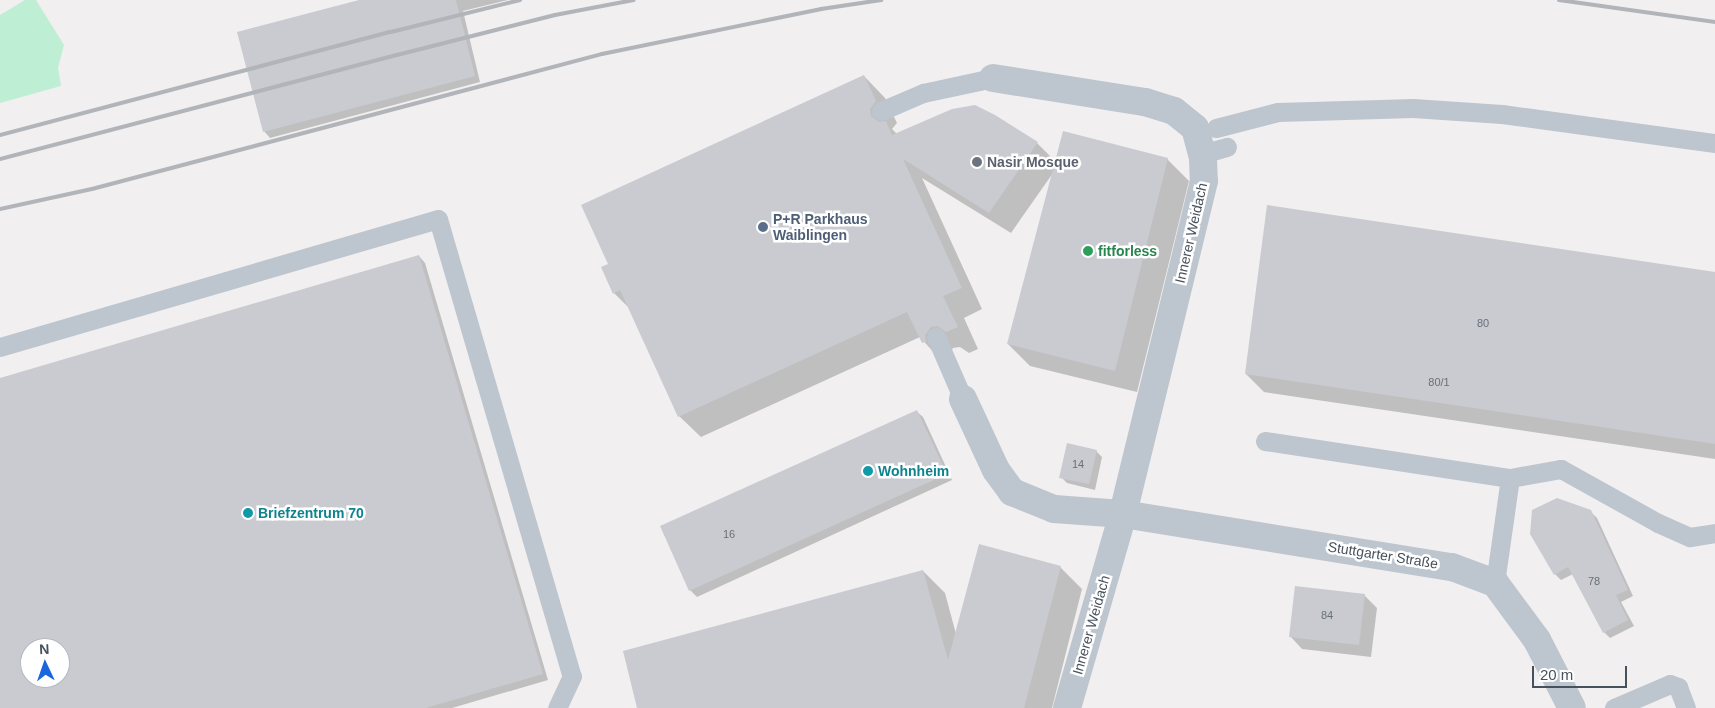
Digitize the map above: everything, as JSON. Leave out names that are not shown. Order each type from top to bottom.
[{"type":"street","name":"Innerer Weidach","points":[[993,78],[1145,102],[1174,111],[1195,128],[1215,151],[1204,182],[1123,514],[1067,708]]},
{"type":"street","points":[[964,399],[996,470],[1012,492],[1054,509],[1123,514]]},
{"type":"street","name":"Stuttgarter Straße","points":[[1123,514],[1452,566],[1495,583]]},
{"type":"street","points":[[1495,583],[1537,640],[1572,708]]},
{"type":"lane","points":[[881,111],[923,93],[993,78]]},
{"type":"lane","points":[[1216,128],[1278,112],[1414,108],[1502,114],[1715,143]]},
{"type":"lane","points":[[0,347],[438,220],[572,676],[557,708]]},
{"type":"lane","points":[[936,337],[964,399]]},
{"type":"lane","points":[[1265,441],[1510,478],[1561,469],[1658,523],[1690,537],[1715,533]]},
{"type":"lane","points":[[1495,583],[1510,478]]},
{"type":"lane","points":[[1614,708],[1670,684],[1678,687],[1686,708]]},
{"type":"green space","points":[[25,0],[36,0],[64,45],[58,68],[61,86],[0,103],[0,15]]},
{"type":"building","points":[[359,0],[456,0],[475,76],[263,132],[237,32]]},
{"type":"building","name":"P+R Parkhaus Waiblingen","points":[[864,75],[876,101],[870,109],[871,116],[879,122],[886,121],[892,135],[952,109],[975,105],[995,115],[1038,142],[989,213],[903,159],[962,288],[943,296],[958,327],[946,332],[938,326],[931,327],[925,335],[926,342],[922,343],[907,312],[678,417],[620,290],[613,294],[601,267],[608,264],[581,205]]},
{"type":"building","name":"fitforless","points":[[1063,131],[1168,158],[1115,371],[1007,344]]},
{"type":"building","points":[[1267,205],[1715,272],[1715,444],[1245,374]]},
{"type":"building","name":"Briefzentrum 70","points":[[419,255],[543,674],[426,708],[0,708],[0,378]]},
{"type":"building","points":[[917,410],[947,474],[689,591],[660,526]]},
{"type":"building","points":[[1067,443],[1097,450],[1089,484],[1059,478]]},
{"type":"building","points":[[1557,498],[1591,510],[1628,590],[1616,595],[1628,620],[1603,633],[1568,567],[1554,575],[1530,534],[1532,510]]},
{"type":"building","points":[[979,544],[1061,566],[1024,708],[637,708],[623,651],[923,570],[948,660]]},
{"type":"building","points":[[1295,586],[1365,594],[1359,645],[1289,637]]},
{"type":"railway","points":[[0,135],[520,0]]},
{"type":"railway","points":[[0,159],[555,15],[634,0]]},
{"type":"railway","points":[[0,209],[92,189],[602,54],[821,9],[881,0]]},
{"type":"railway","points":[[1559,0],[1715,22]]},
{"type":"place","name":"Nasir Mosque","points":[[977,162]]},
{"type":"place","name":"P+R Parkhaus Waiblingen","points":[[763,227]]},
{"type":"place","name":"fitforless","points":[[1088,251]]},
{"type":"place","name":"Wohnheim","points":[[868,471]]},
{"type":"place","name":"Briefzentrum 70","points":[[248,513]]}]
